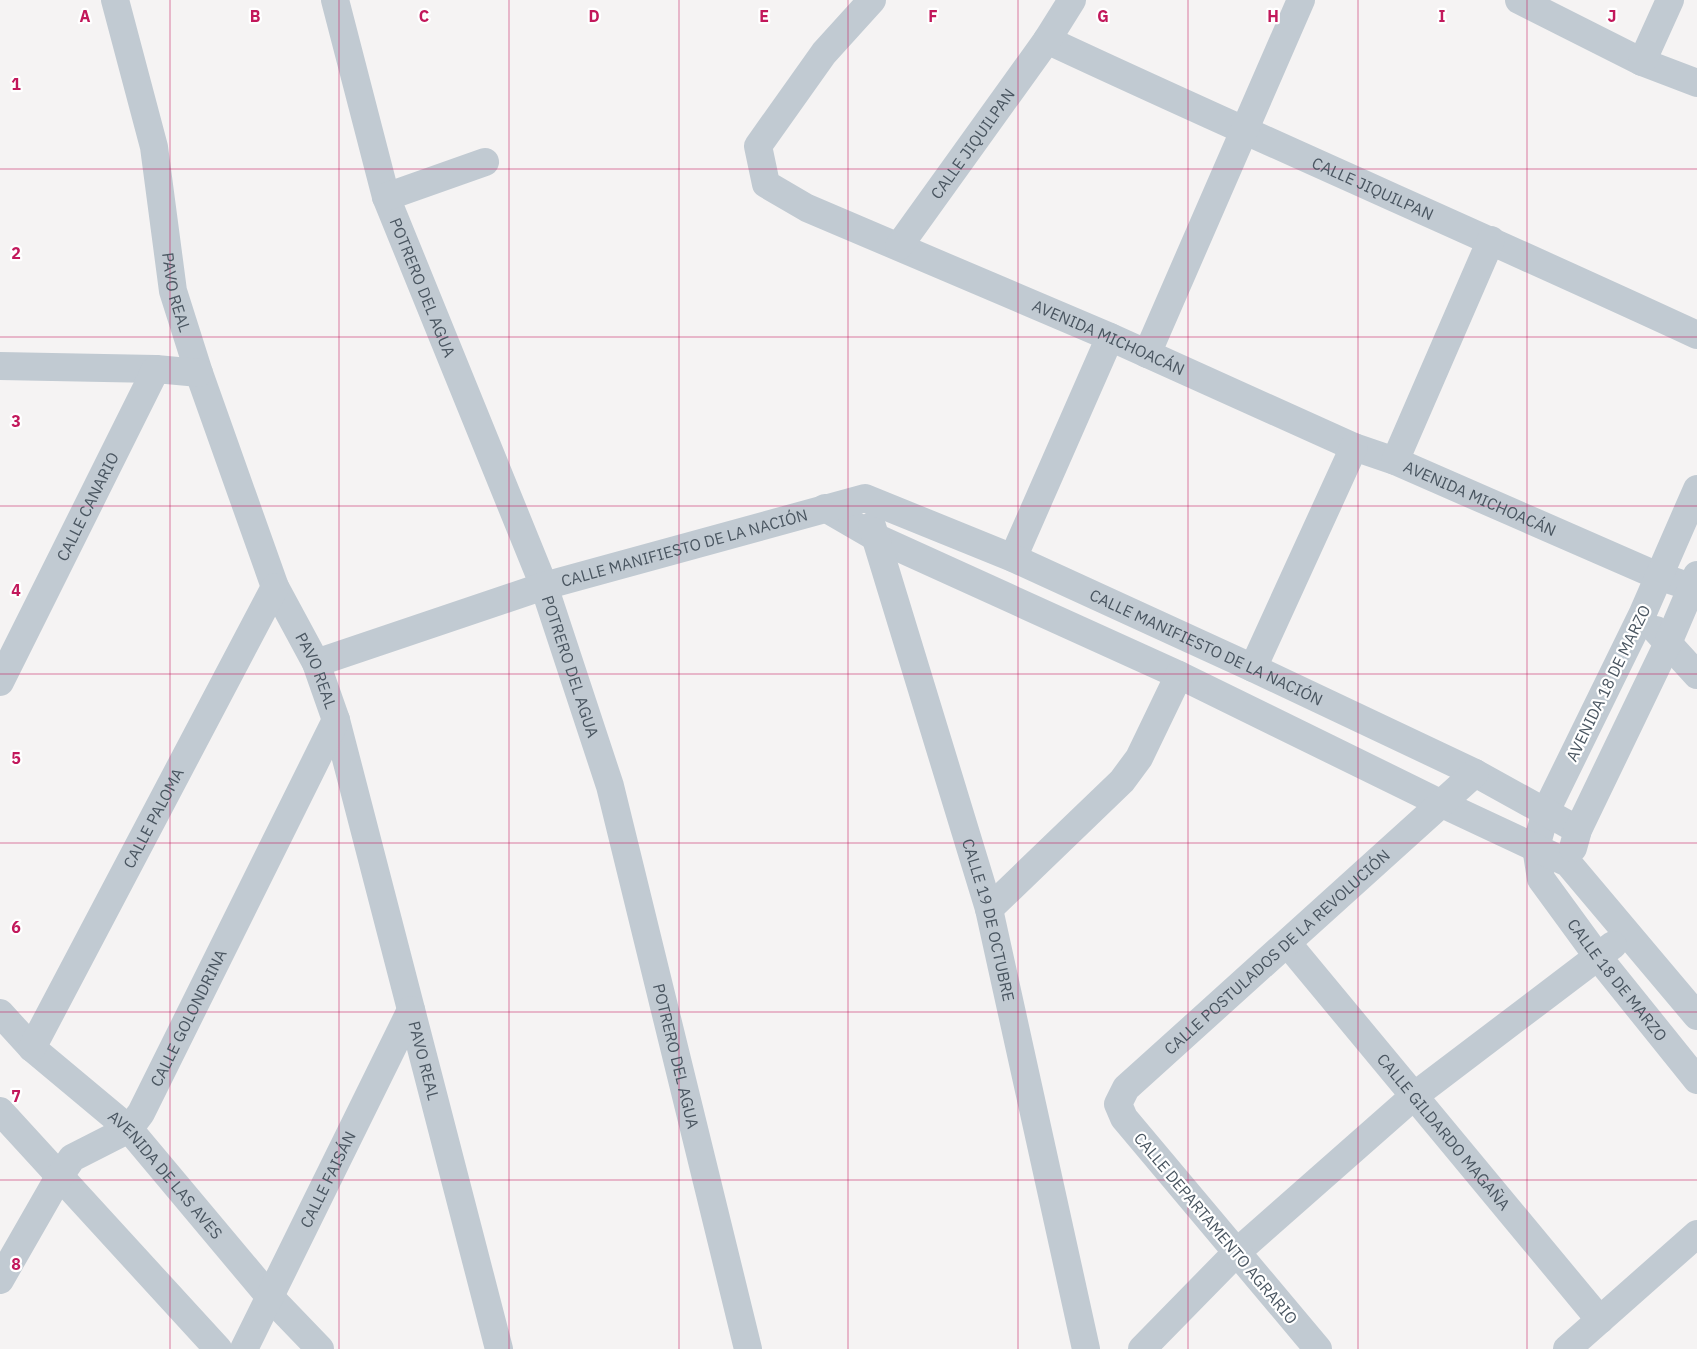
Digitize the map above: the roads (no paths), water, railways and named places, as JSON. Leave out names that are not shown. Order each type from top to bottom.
[{"type":"street","name":"PAVO REAL","points":[[115,0],[154,147],[173,291],[199,373],[275,587],[316,663],[336,720],[499,1349]]},
{"type":"street","name":"POTRERO DEL AGUA","points":[[335,0],[386,197],[544,586],[610,786],[748,1349]]},
{"type":"street","name":"AVENIDA MICHOACÁN","points":[[872,0],[824,53],[758,146],[766,184],[807,208],[1110,337],[1354,446],[1395,460],[1658,576],[1695,583]]},
{"type":"street","name":"CALLE JIQUILPAN","points":[[899,246],[1047,40],[1072,0]]},
{"type":"street","points":[[1147,354],[1301,0]]},
{"type":"street","points":[[1518,0],[1642,62],[1697,83]]},
{"type":"street","points":[[1642,62],[1670,0]]},
{"type":"street","name":"CALLE JIQUILPAN","points":[[1047,40],[1243,132],[1491,240],[1697,335]]},
{"type":"street","points":[[386,197],[485,162]]},
{"type":"street","points":[[1395,460],[1491,240]]},
{"type":"street","points":[[1013,558],[1110,337]]},
{"type":"street","points":[[0,366],[199,373]]},
{"type":"street","name":"CALLE CANARIO","points":[[0,682],[156,370]]},
{"type":"street","points":[[1253,668],[1354,446]]},
{"type":"street","name":"AVENIDA 18 DE MARZO","points":[[1541,879],[1536,847],[1546,811],[1642,615],[1697,490]]},
{"type":"street","name":"CALLE MANIFIESTO DE LA NACIÓN","points":[[316,663],[544,586],[864,498],[1013,558],[1253,668],[1475,773],[1578,830]]},
{"type":"street","name":"CALLE 19 DE OCTUBRE","points":[[864,498],[989,909],[1086,1349]]},
{"type":"street","name":"CALLE MANIFIESTO DE LA NACIÓN","points":[[825,508],[874,536],[1179,675],[1440,803],[1568,863]]},
{"type":"street","points":[[1695,583],[1578,830],[1568,863],[1697,1016]]},
{"type":"street","name":"CALLE PALOMA","points":[[32,1048],[275,587]]},
{"type":"street","points":[[1118,647],[1134,614]]},
{"type":"street","points":[[1642,615],[1697,675]]},
{"type":"street","points":[[989,909],[1122,781],[1139,758],[1179,675]]},
{"type":"street","name":"CALLE GOLONDRINA","points":[[0,1280],[59,1177],[72,1158],[129,1129],[141,1113],[336,720]]},
{"type":"street","name":"CALLE POSTULADOS DE LA REVOLUCIÓN","points":[[1118,1104],[1126,1088],[1288,944],[1475,773]]},
{"type":"street","name":"CALLE 18 DE MARZO","points":[[1541,879],[1598,957],[1697,1080]]},
{"type":"street","points":[[1142,1349],[1237,1252],[1414,1096],[1627,933]]},
{"type":"street","name":"CALLE GILDARDO MAGAÑA","points":[[1288,944],[1600,1320]]},
{"type":"street","name":"CALLE FAISÁN","points":[[244,1349],[410,1010]]},
{"type":"street","name":"AVENIDA DE LAS AVES","points":[[0,1013],[32,1048],[129,1129],[269,1296],[320,1349]]},
{"type":"street","name":"CALLE DEPARTAMENTO AGRARIO","points":[[1118,1104],[1124,1118],[1318,1349]]},
{"type":"street","points":[[0,1112],[218,1349]]},
{"type":"street","points":[[1567,1349],[1697,1234]]}]
